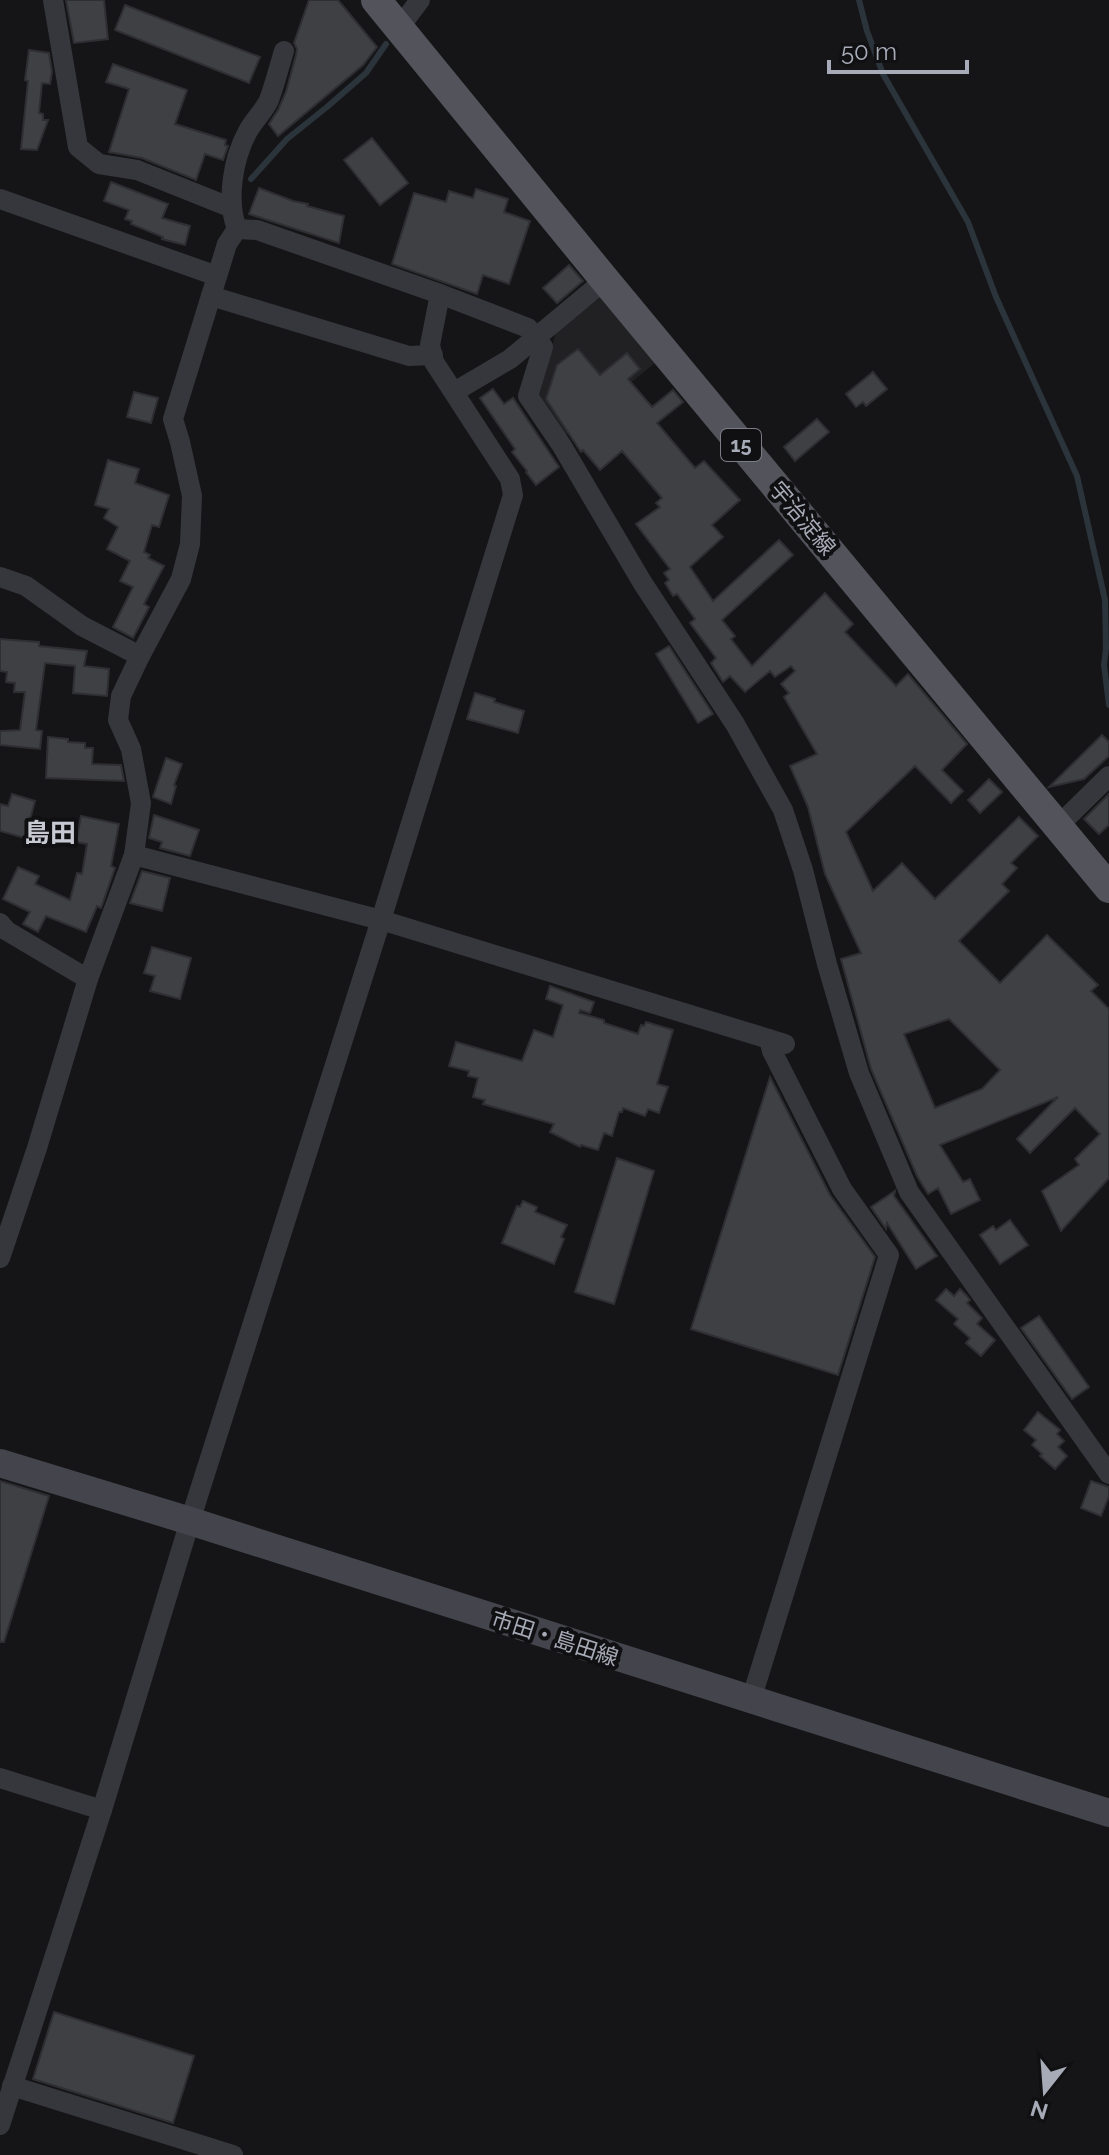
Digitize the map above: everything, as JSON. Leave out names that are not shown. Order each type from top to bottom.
[{"type":"main road","name":"宇治淀線","points":[[376,0],[1109,888]]},
{"type":"street","points":[[53,0],[78,147],[99,164],[137,170],[232,208]]},
{"type":"street","points":[[399,28],[420,0]]},
{"type":"street","points":[[0,1258],[88,979],[134,855],[141,803],[131,749],[118,720],[121,696],[181,579],[190,544],[192,496],[173,419],[227,244],[237,229],[232,208],[238,155],[248,131],[268,101],[284,51]]},
{"type":"street","points":[[0,199],[214,286],[409,356],[433,355]]},
{"type":"street","points":[[237,229],[257,230],[440,294],[528,328],[543,347],[528,396],[532,404],[562,446],[642,582],[735,724],[783,810],[803,870],[859,1073],[909,1192],[1109,1474]]},
{"type":"street","points":[[454,392],[510,359],[605,280]]},
{"type":"street","points":[[0,2125],[102,1810],[513,495],[510,479],[434,362],[430,345],[440,294]]},
{"type":"street","points":[[0,577],[26,586],[82,626],[140,656]]},
{"type":"street","points":[[1058,826],[1109,776]]},
{"type":"street","points":[[134,855],[381,920],[777,1042],[772,1051],[842,1189],[889,1255],[751,1700]]},
{"type":"street","points":[[0,923],[7,931],[88,979]]},
{"type":"street","name":"市田・島田線","points":[[0,1463],[1109,1813]]},
{"type":"street","points":[[0,1778],[102,1810]]},
{"type":"street","points":[[12,2086],[233,2155]]},
{"type":"shaded area","points":[[601,297],[655,363],[564,437],[537,401],[556,332]]},
{"type":"building","points":[[66,0],[104,0],[108,39],[74,43]]},
{"type":"building","points":[[309,0],[338,0],[377,47],[363,65],[278,136],[269,124],[286,92],[297,49],[294,43]]},
{"type":"building","points":[[125,5],[260,57],[249,83],[115,30]]},
{"type":"building","points":[[29,50],[49,53],[52,72],[50,84],[42,83],[39,113],[43,114],[43,120],[48,120],[37,150],[21,149]]},
{"type":"building","points":[[113,64],[187,90],[175,124],[226,140],[225,145],[228,146],[223,160],[205,154],[196,180],[142,158],[109,152],[129,89],[106,82]]},
{"type":"building","points":[[372,138],[408,183],[380,205],[344,160]]},
{"type":"building","points":[[111,182],[168,204],[162,218],[190,226],[185,245],[162,239],[125,219],[129,210],[104,201]]},
{"type":"building","points":[[259,188],[344,216],[339,243],[249,214]]},
{"type":"building","points":[[476,189],[508,199],[504,212],[530,221],[509,284],[483,275],[477,294],[392,264],[414,193],[446,202],[449,191],[473,198]]},
{"type":"building","points":[[569,265],[583,281],[557,303],[543,288]]},
{"type":"building","points":[[578,349],[600,375],[627,353],[640,369],[628,379],[652,407],[673,390],[683,402],[657,423],[695,468],[704,461],[740,500],[712,525],[723,537],[690,567],[713,601],[779,540],[793,555],[722,620],[735,636],[731,639],[752,666],[825,593],[853,624],[845,632],[896,686],[908,674],[967,744],[942,770],[963,791],[951,803],[915,766],[846,832],[873,891],[902,863],[935,899],[1019,817],[1038,836],[1011,863],[1017,868],[1002,884],[1009,891],[959,941],[1000,983],[1047,935],[1098,985],[1091,991],[1109,1009],[1109,1178],[1061,1231],[1042,1191],[1079,1165],[1075,1159],[1100,1134],[1075,1108],[1030,1153],[1017,1139],[1058,1097],[940,1145],[963,1182],[970,1179],[980,1200],[951,1214],[938,1188],[928,1194],[917,1176],[871,1069],[841,959],[861,953],[825,874],[808,807],[790,766],[817,754],[784,697],[789,693],[781,684],[795,671],[791,666],[775,677],[770,671],[745,692],[730,676],[723,682],[711,663],[716,658],[690,623],[695,619],[665,583],[669,580],[664,573],[670,569],[636,524],[660,507],[656,503],[662,498],[622,451],[600,470],[583,450],[581,452],[546,399],[557,365]],"holes":[[[949,1019],[1000,1070],[982,1089],[935,1108],[904,1034]]]},
{"type":"building","points":[[873,372],[887,389],[866,406],[863,402],[856,407],[846,394]]},
{"type":"building","points":[[493,389],[504,404],[513,398],[559,467],[536,485],[480,398]]},
{"type":"building","points":[[134,392],[158,398],[151,423],[127,417]]},
{"type":"building","points":[[817,419],[829,432],[795,461],[784,447]]},
{"type":"building","points":[[108,460],[139,469],[135,483],[169,495],[159,527],[152,525],[144,552],[150,555],[148,558],[164,566],[144,604],[149,607],[133,638],[113,627],[133,587],[120,581],[130,561],[107,549],[118,527],[104,518],[109,509],[95,505]]},
{"type":"building","points":[[0,639],[87,651],[84,666],[109,669],[107,696],[73,693],[75,666],[45,663],[36,730],[42,731],[40,749],[0,745],[0,731],[20,730],[25,692],[14,692],[15,683],[6,682],[7,672],[0,671]]},
{"type":"building","points":[[669,646],[713,714],[698,723],[656,654]]},
{"type":"building","points":[[475,693],[524,711],[518,733],[467,719]]},
{"type":"building","points":[[1102,735],[1109,742],[1109,756],[1084,779],[1049,787]]},
{"type":"building","points":[[48,737],[85,743],[85,748],[93,748],[92,764],[121,765],[124,781],[46,778]]},
{"type":"building","points":[[166,758],[182,764],[171,804],[153,797]]},
{"type":"building","points":[[989,779],[1002,792],[980,813],[968,800]]},
{"type":"building","points":[[12,794],[35,801],[25,838],[0,831],[0,804],[8,806]]},
{"type":"building","points":[[1109,794],[1109,825],[1099,834],[1084,819]]},
{"type":"building","points":[[154,815],[199,830],[190,856],[160,848],[162,842],[149,838]]},
{"type":"building","points":[[81,816],[119,824],[111,866],[115,868],[101,908],[97,906],[86,932],[46,916],[38,932],[23,924],[30,912],[3,899],[18,867],[39,876],[35,884],[70,900],[77,873],[82,874],[87,844],[76,842]]},
{"type":"building","points":[[142,871],[170,878],[162,911],[130,903]]},
{"type":"building","points":[[152,947],[191,958],[180,999],[150,991],[155,976],[144,973]]},
{"type":"building","points":[[550,986],[594,1002],[590,1013],[580,1010],[579,1013],[604,1020],[604,1023],[638,1034],[641,1025],[644,1026],[646,1022],[673,1030],[657,1084],[668,1087],[659,1113],[648,1109],[645,1116],[623,1108],[612,1136],[604,1133],[598,1150],[580,1147],[550,1132],[554,1124],[483,1104],[485,1100],[473,1097],[478,1078],[468,1076],[469,1071],[449,1066],[456,1042],[522,1061],[534,1030],[553,1037],[563,1005],[546,999]]},
{"type":"building","points":[[770,1077],[830,1195],[875,1257],[838,1375],[691,1329]]},
{"type":"building","points":[[617,1158],[654,1171],[614,1304],[575,1292]]},
{"type":"building","points":[[895,1191],[894,1196],[937,1256],[916,1269],[887,1223],[886,1229],[871,1207]]},
{"type":"building","points":[[523,1201],[537,1207],[535,1212],[567,1225],[554,1264],[502,1243],[517,1206],[520,1207]]},
{"type":"building","points":[[1010,1220],[1028,1245],[1000,1264],[980,1235],[993,1226],[996,1230]]},
{"type":"building","points":[[946,1289],[954,1296],[960,1289],[966,1295],[970,1300],[967,1303],[982,1318],[977,1324],[995,1340],[981,1356],[966,1343],[970,1338],[954,1324],[958,1319],[936,1300]]},
{"type":"building","points":[[1039,1316],[1089,1387],[1072,1399],[1021,1328]]},
{"type":"building","points":[[1038,1412],[1060,1430],[1057,1434],[1064,1441],[1058,1447],[1067,1456],[1055,1469],[1040,1456],[1042,1454],[1032,1445],[1036,1440],[1024,1430]]},
{"type":"building","points":[[0,1481],[49,1496],[4,1642],[0,1642]]},
{"type":"building","points":[[1091,1481],[1109,1487],[1101,1516],[1081,1508]]},
{"type":"building","points":[[54,2012],[194,2056],[173,2123],[33,2079]]},
{"type":"waterway","points":[[859,0],[883,74],[968,222],[996,297],[1077,476],[1105,600],[1104,665],[1109,705]]},
{"type":"waterway","points":[[251,179],[287,139],[366,73],[386,44]]},
{"type":"district","name":"島田","points":[[50,833]]}]
